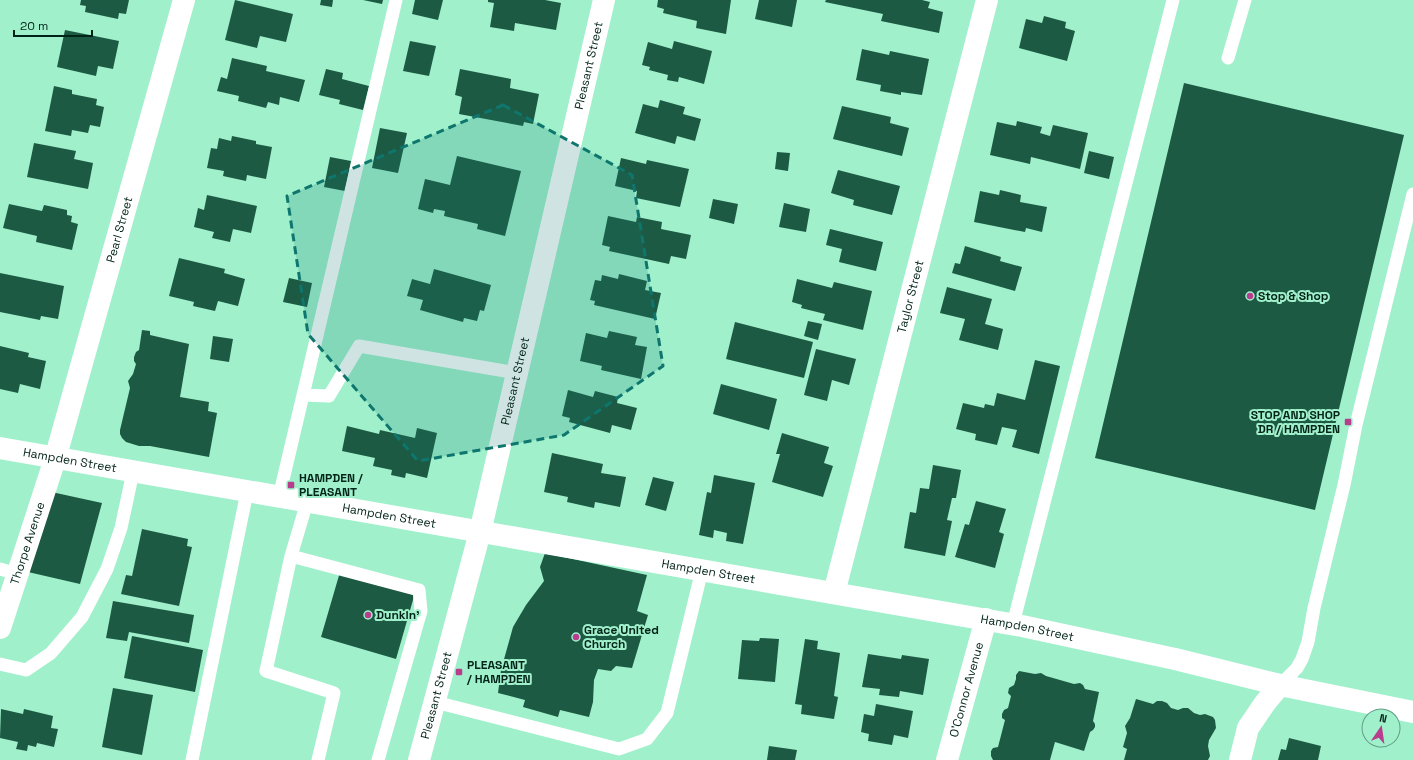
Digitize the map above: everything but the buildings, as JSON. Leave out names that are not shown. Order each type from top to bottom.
[{"type":"street","name":"Pearl Street","points":[[55,459],[184,0]]},
{"type":"street","name":"Pleasant Street","points":[[419,760],[480,532],[604,0]]},
{"type":"street","name":"Taylor Street","points":[[834,592],[987,0]]},
{"type":"street","name":"Hampden Street","points":[[0,448],[55,459],[1013,624],[1175,659],[1280,685],[1413,712]]},
{"type":"street","name":"Thorpe Avenue","points":[[0,628],[9,571],[55,459]]},
{"type":"street","name":"O'Connor Avenue","points":[[947,760],[986,619]]},
{"type":"street","points":[[1240,760],[1248,728],[1265,703],[1280,685]]},
{"type":"lane","points":[[279,497],[396,0]]},
{"type":"lane","points":[[1013,624],[1173,0]]},
{"type":"lane","points":[[1228,58],[1244,0]]},
{"type":"lane","points":[[1280,685],[1297,668],[1308,642],[1314,608],[1345,479],[1356,425],[1413,194]]},
{"type":"lane","points":[[303,395],[329,396],[359,346],[517,373]]},
{"type":"lane","points":[[0,664],[26,670],[51,653],[82,617],[107,569],[121,528],[133,472]]},
{"type":"lane","points":[[192,760],[247,492]]},
{"type":"lane","points":[[306,502],[291,556],[266,671],[334,693],[318,760]]},
{"type":"lane","points":[[291,556],[419,590],[421,611],[378,760]]},
{"type":"lane","points":[[435,702],[619,749],[647,739],[667,713],[702,570]]},
{"type":"highlighted area","points":[[503,105],[632,175],[663,366],[564,435],[418,461],[308,334],[287,196]]},
{"type":"place","name":"Stop & Shop","points":[[1250,296]]},
{"type":"place","name":"STOP AND SHOP DR / HAMPDEN","points":[[1348,422]]},
{"type":"place","name":"HAMPDEN / PLEASANT","points":[[291,485]]},
{"type":"place","name":"Dunkin'","points":[[368,615]]},
{"type":"place","name":"Grace United Church","points":[[576,637]]},
{"type":"place","name":"PLEASANT / HAMPDEN","points":[[459,672]]}]
